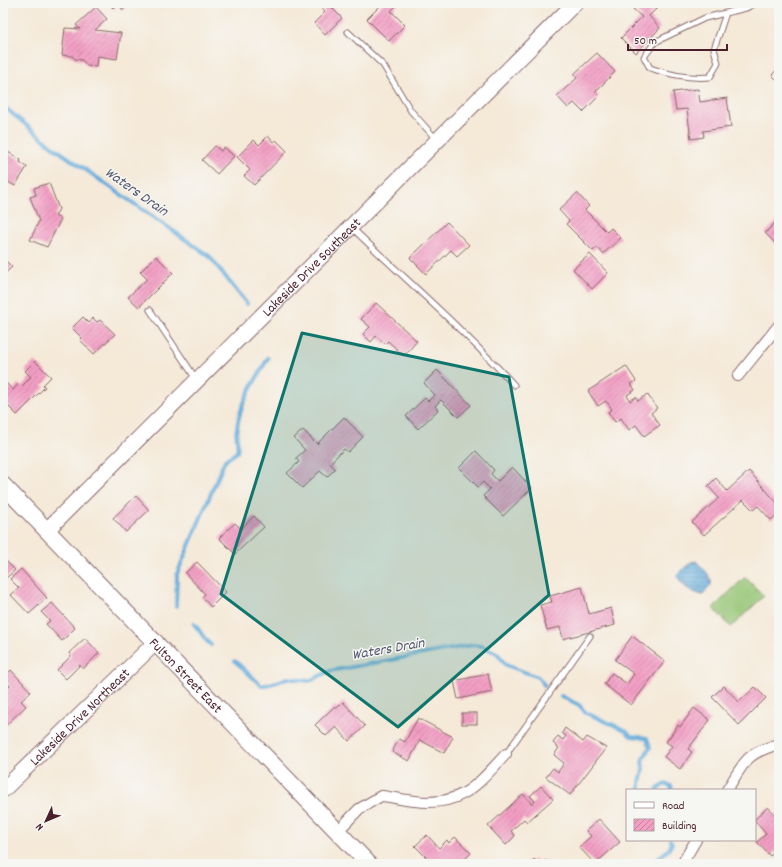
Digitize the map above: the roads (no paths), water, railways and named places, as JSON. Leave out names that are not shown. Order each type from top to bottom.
[{"type":"main road","name":"Fulton Street East","points":[[3,485],[369,864]]},
{"type":"street","name":"Lakeside Drive Southeast","points":[[47,530],[575,3]]},
{"type":"street","points":[[738,376],[779,324]]},
{"type":"street","name":"Lakeside Drive Northeast","points":[[3,790],[156,642]]},
{"type":"street","points":[[728,789],[746,758],[761,749],[779,744]]},
{"type":"street","points":[[338,831],[360,809],[381,796],[415,801],[437,802],[459,797],[475,787],[506,754]]},
{"type":"street","points":[[682,864],[695,841]]},
{"type":"lane","points":[[726,13],[714,49],[718,63],[710,78],[694,79],[675,76],[650,68],[644,57],[655,42],[705,18],[746,8],[756,3]]},
{"type":"lane","points":[[348,32],[383,65],[411,111],[437,140]]},
{"type":"lane","points":[[351,226],[413,287],[463,331],[514,385]]},
{"type":"lane","points":[[150,310],[197,380]]},
{"type":"lane","points":[[506,754],[590,636]]},
{"type":"water","points":[[696,561],[711,579],[710,586],[702,595],[687,588],[681,583],[677,575],[691,562]]},
{"type":"waterway","name":"Waters Drain","points":[[3,106],[53,147],[209,256],[247,304]]},
{"type":"waterway","name":"Waters Drain","points":[[176,606],[177,574],[225,460],[237,452],[237,431],[241,409],[268,358]]},
{"type":"waterway","name":"Waters Drain","points":[[194,624],[211,645]]},
{"type":"waterway","name":"Waters Drain","points":[[235,661],[262,686],[287,678],[309,681],[330,671],[473,645],[482,646],[497,653],[506,665],[538,677],[545,686]]},
{"type":"waterway","name":"Waters Drain","points":[[561,696],[579,705],[586,713],[625,730],[631,736],[647,738],[650,747],[642,761],[643,773],[640,782],[640,789]]},
{"type":"waterway","name":"Waters Drain","points":[[658,789],[664,784],[671,786],[672,789]]},
{"type":"waterway","name":"Waters Drain","points":[[652,864],[669,849],[672,843],[671,841]]}]
